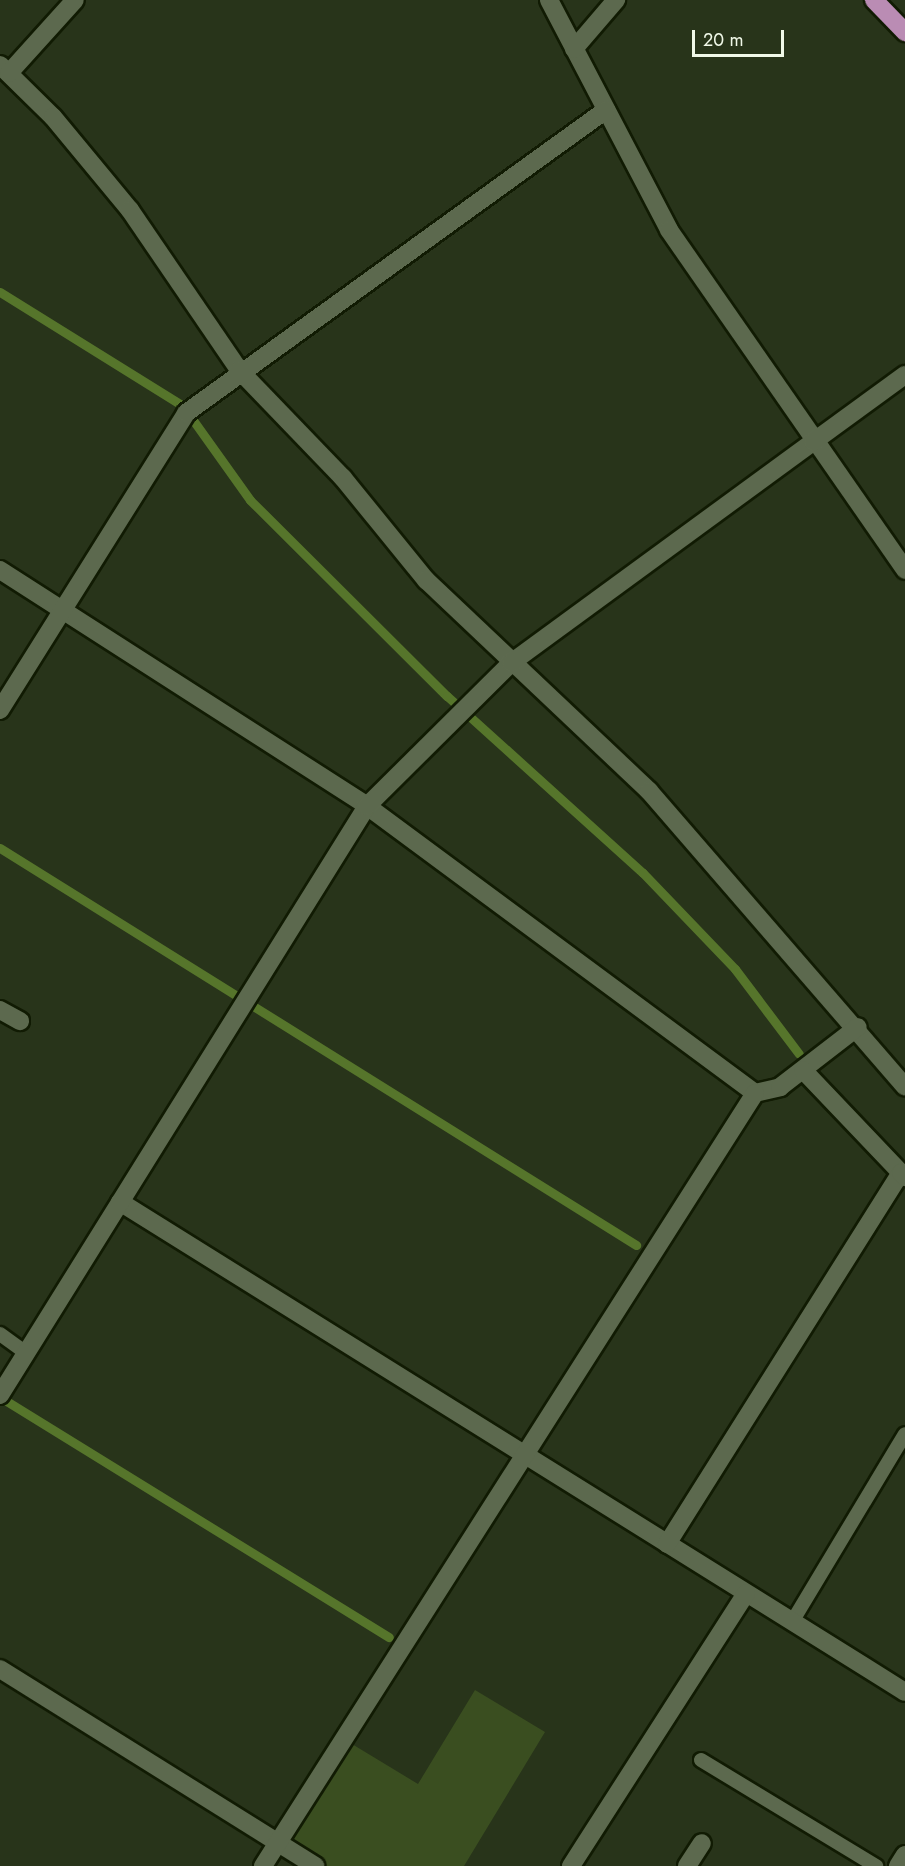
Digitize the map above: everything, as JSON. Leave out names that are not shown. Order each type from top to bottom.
[{"type":"highway","points":[[874,0],[905,32]]},
{"type":"street","points":[[75,0],[4,69],[130,210],[238,370],[343,478],[426,580],[511,663],[649,791],[858,1027],[905,1087]]},
{"type":"street","points":[[549,0],[669,230],[813,442],[905,570]]},
{"type":"street","points":[[574,49],[616,0]]},
{"type":"street","points":[[0,710],[186,413],[238,370],[606,110]]},
{"type":"street","points":[[3,1390],[367,806],[511,663],[905,375]]},
{"type":"street","points":[[0,570],[367,806],[754,1093]]},
{"type":"street","points":[[0,1010],[20,1022]]},
{"type":"street","points":[[263,1866],[522,1453],[754,1093],[780,1088],[858,1027]]},
{"type":"street","points":[[667,1544],[903,1175],[803,1070]]},
{"type":"street","points":[[120,1202],[905,1692]]},
{"type":"street","points":[[571,1866],[746,1593]]},
{"type":"street","points":[[0,1670],[315,1866]]},
{"type":"street","points":[[687,1866],[702,1843]]},
{"type":"street","points":[[898,1866],[905,1855]]},
{"type":"lane","points":[[0,1334],[26,1353]]},
{"type":"lane","points":[[792,1622],[905,1434]]},
{"type":"lane","points":[[701,1760],[876,1866]]},
{"type":"green space","points":[[475,1690],[545,1732],[464,1866],[327,1866],[286,1842],[347,1741],[418,1784]]},
{"type":"waterway","points":[[0,292],[183,406],[250,500],[447,696],[643,873],[735,969],[799,1054]]},
{"type":"waterway","points":[[0,848],[636,1245]]},
{"type":"waterway","points":[[0,1397],[389,1637]]}]
